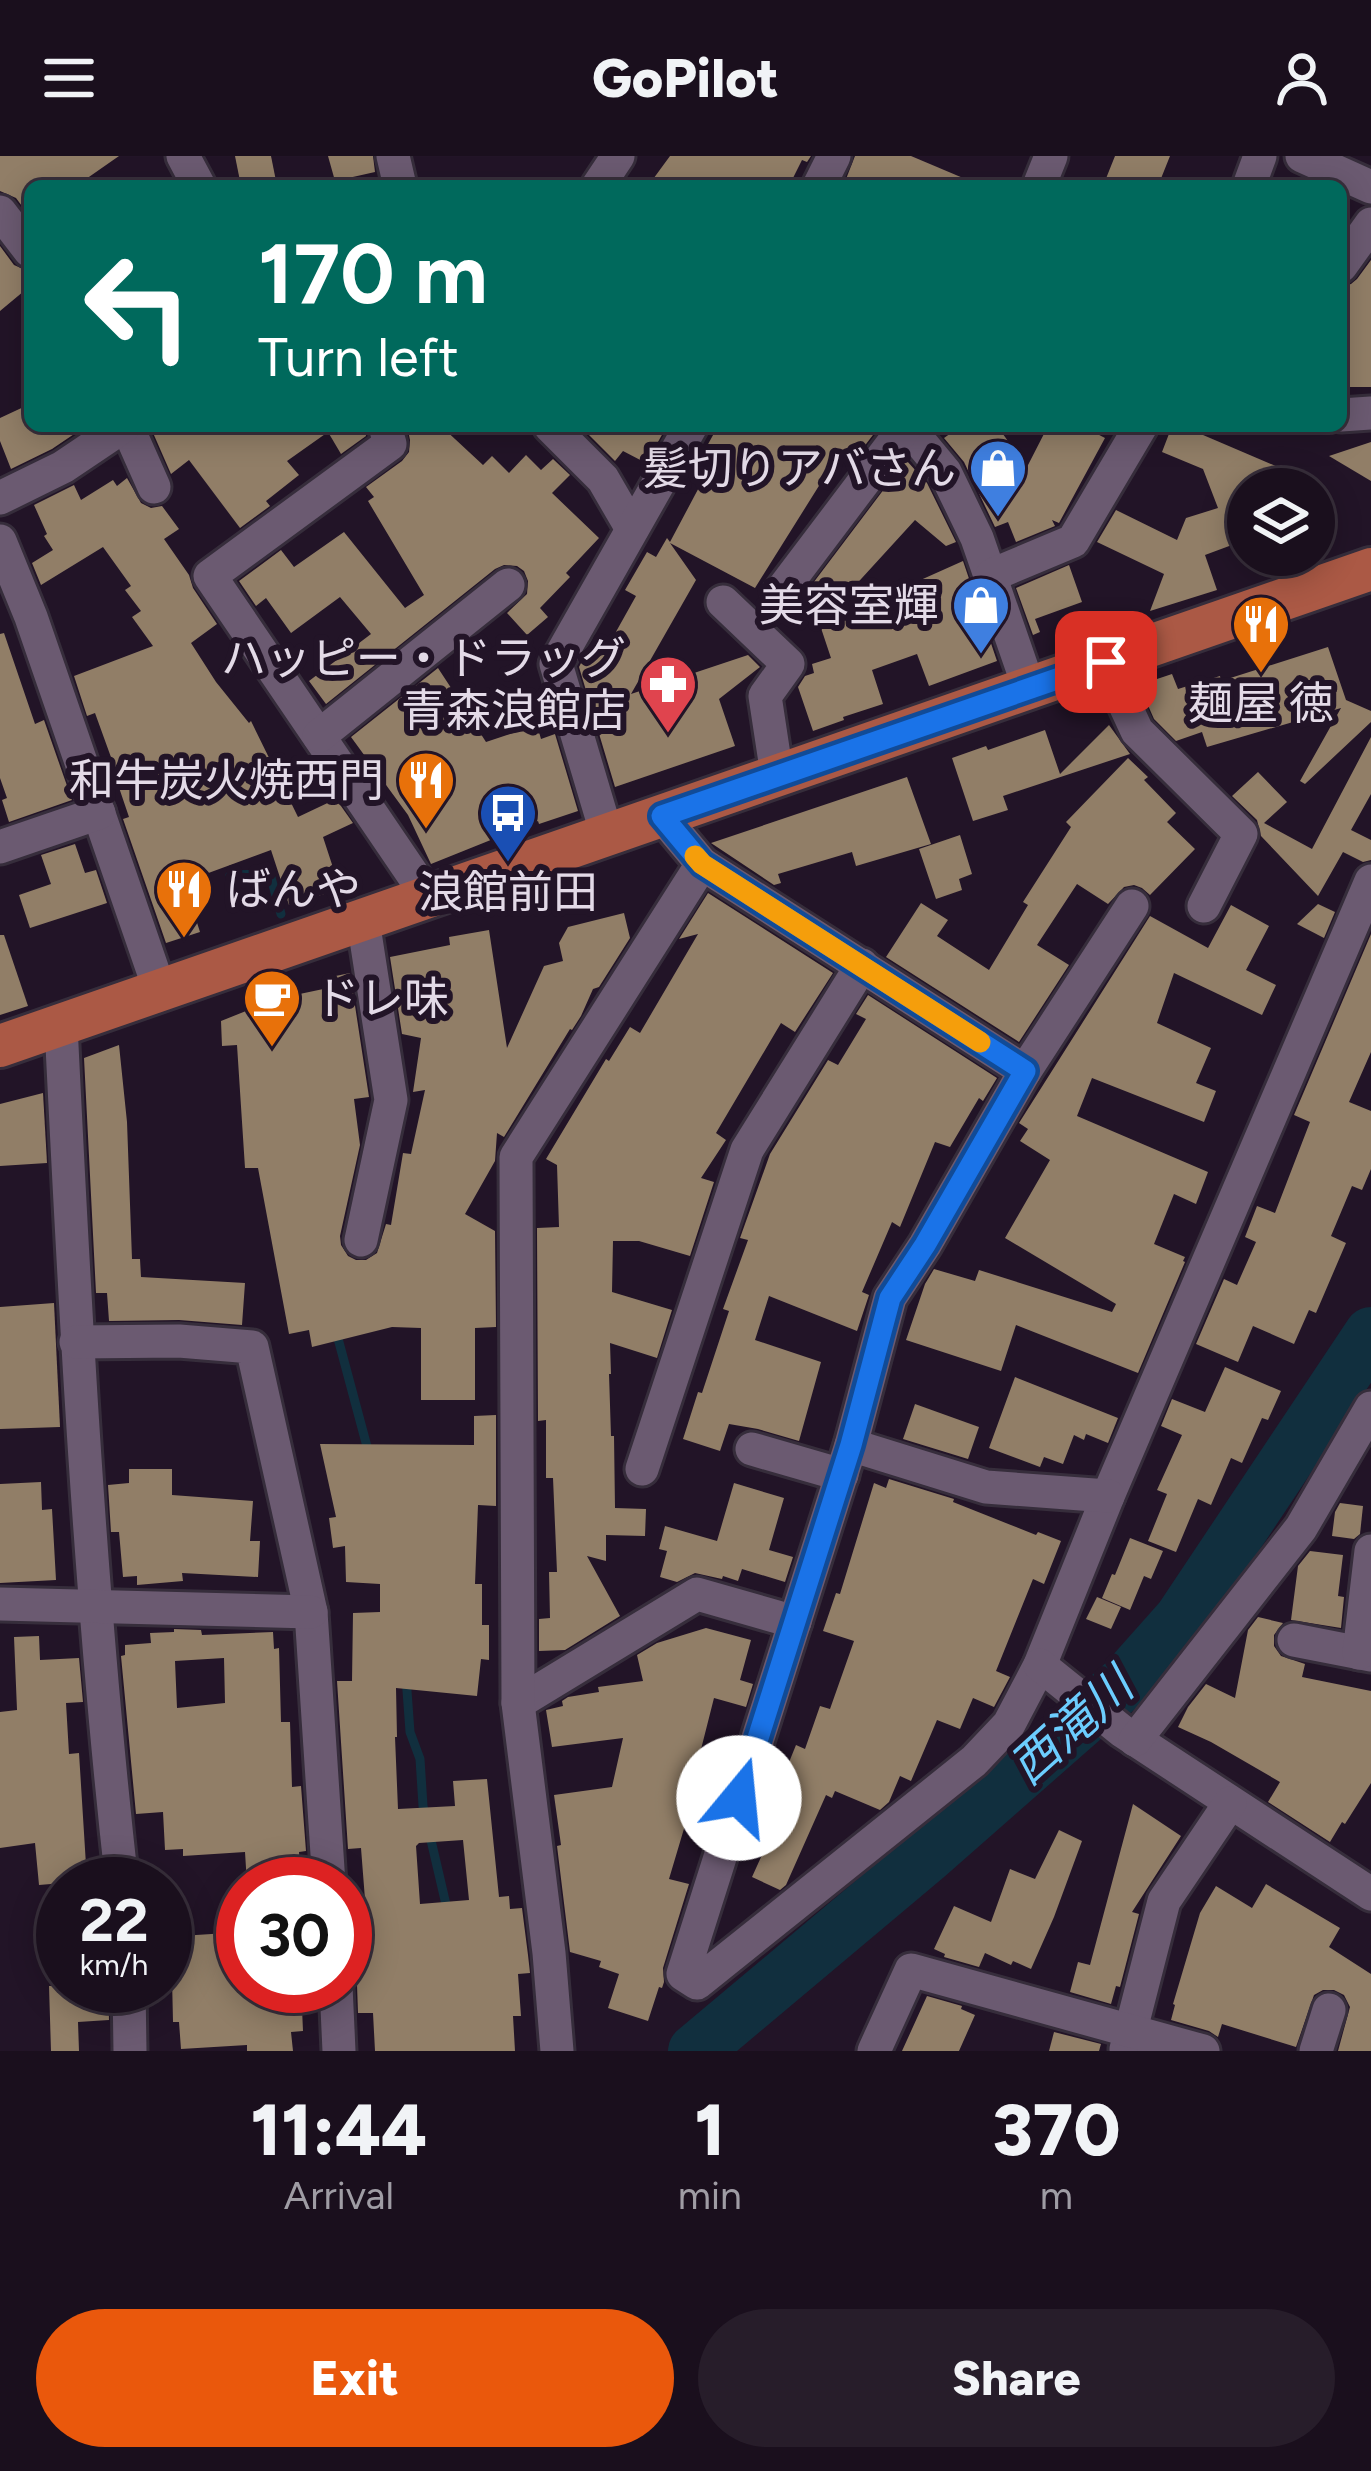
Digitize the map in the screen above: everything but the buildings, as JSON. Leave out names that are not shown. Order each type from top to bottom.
[{"type":"main road","points":[[0,1046],[1371,569]]},
{"type":"street","points":[[1302,156],[1371,187]]},
{"type":"street","points":[[0,212],[24,242]]},
{"type":"street","points":[[1347,258],[1371,224]]},
{"type":"street","points":[[0,498],[63,467],[117,432]]},
{"type":"street","points":[[129,432],[154,488]]},
{"type":"street","points":[[387,432],[390,444],[210,576],[428,897]]},
{"type":"street","points":[[556,432],[603,479],[632,529]]},
{"type":"street","points":[[607,835],[556,664],[688,432]]},
{"type":"street","points":[[779,594],[902,432]]},
{"type":"street","points":[[912,432],[945,472],[977,538],[1029,688]]},
{"type":"street","points":[[992,575],[1072,541],[1137,432]]},
{"type":"street","points":[[0,541],[31,617],[160,991]]},
{"type":"street","points":[[320,736],[508,585]]},
{"type":"street","points":[[722,602],[788,664],[765,696],[777,776]]},
{"type":"street","points":[[1106,662],[1137,731],[1241,834],[1204,906]]},
{"type":"street","points":[[0,847],[100,813]]},
{"type":"street","points":[[662,816],[702,864],[1025,1071]]},
{"type":"street","points":[[557,2051],[518,1703],[516,1157],[702,864]]},
{"type":"street","points":[[1132,906],[1025,1071],[890,1298],[846,1460],[683,1974],[697,1983],[974,1761],[1009,1724],[1040,1665],[1371,881]]},
{"type":"street","points":[[361,1240],[392,1100],[363,920]]},
{"type":"street","points":[[642,1469],[747,1150],[862,965]]},
{"type":"street","points":[[61,1025],[94,1606],[119,1857]]},
{"type":"street","points":[[76,1342],[179,1341],[252,1347],[310,1612],[327,1857]]},
{"type":"street","points":[[1129,1735],[1300,1528],[1371,1408]]},
{"type":"street","points":[[752,1449],[846,1460],[986,1487],[1108,1496]]},
{"type":"street","points":[[1294,1640],[1365,1654],[1371,1551]]},
{"type":"street","points":[[518,1703],[697,1594],[795,1622]]},
{"type":"street","points":[[0,1604],[310,1612]]},
{"type":"street","points":[[1040,1665],[1129,1735],[1371,1894]]},
{"type":"street","points":[[1128,2040],[1164,1901],[1230,1803]]},
{"type":"street","points":[[874,2051],[911,1970],[1128,2040],[1203,2051]]},
{"type":"street","points":[[1316,2051],[1329,2010]]},
{"type":"street","points":[[130,2013],[130,2051]]},
{"type":"street","points":[[337,2013],[339,2051]]},
{"type":"waterway","points":[[230,875],[270,874],[281,914]]},
{"type":"waterway","points":[[336,1331],[369,1454]]},
{"type":"waterway","name":"西滝川","points":[[695,2051],[1125,1682],[1181,1619],[1371,1334]]},
{"type":"waterway","points":[[406,1677],[423,1806],[448,1913]]},
{"type":"slow traffic","points":[[695,856],[980,1042]]},
{"type":"place","name":"髪切りアバさん","points":[[998,519]]},
{"type":"place","name":"美容室輝","points":[[981,656]]},
{"type":"place","name":"麺屋 徳","points":[[1261,675]]},
{"type":"place","name":"ハッピー・ドラッグ 青森浪館店","points":[[668,735]]},
{"type":"place","name":"和牛炭火焼西門","points":[[426,831]]},
{"type":"place","name":"浪館前田","points":[[508,864]]},
{"type":"place","name":"ばんや","points":[[184,940]]},
{"type":"place","name":"ドレ味","points":[[272,1049]]},
{"type":"route","points":[[739,1798],[851,1445],[890,1298],[1025,1071],[702,864],[662,816],[1106,662]]}]
